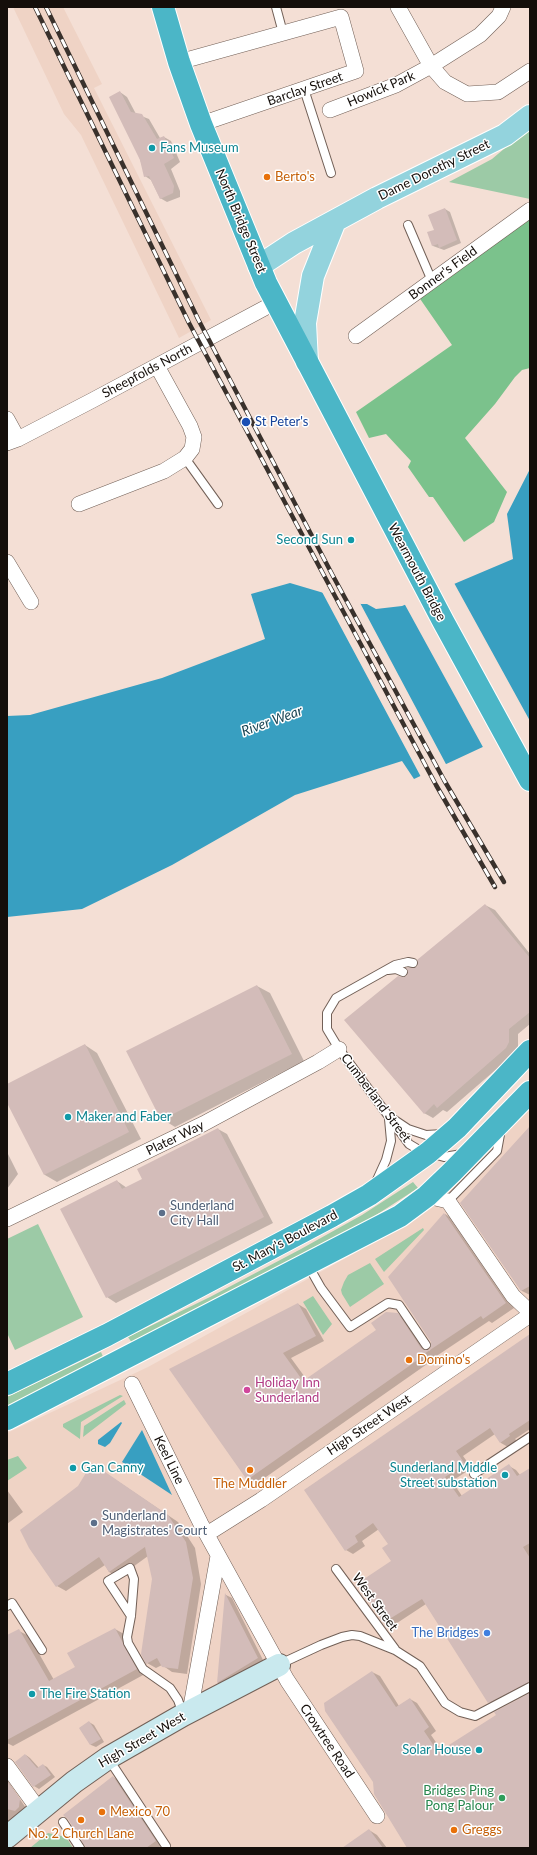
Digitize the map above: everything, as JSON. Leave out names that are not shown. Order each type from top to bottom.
[{"type":"highway","name":"North Bridge Street","points":[[163,7],[179,62],[201,124],[259,266],[307,362]]},
{"type":"highway","name":"Wearmouth Bridge","points":[[307,362],[377,498],[530,780]]},
{"type":"highway","name":"St. Mary's Boulevard","points":[[7,1384],[147,1314],[369,1195],[428,1153],[454,1131],[530,1051]]},
{"type":"highway","points":[[7,1419],[308,1265],[400,1216],[427,1196],[530,1092]]},
{"type":"main road","name":"Dame Dorothy Street","points":[[259,266],[294,243],[377,198],[506,135],[530,116]]},
{"type":"main road","points":[[307,362],[305,323],[312,276],[335,221]]},
{"type":"street","name":"Howick Park","points":[[398,7],[431,66],[445,82],[467,94],[498,92],[530,71]]},
{"type":"street","name":"Howick Park","points":[[330,110],[396,85],[431,66],[480,35],[499,16],[503,7]]},
{"type":"street","name":"Barclay Street","points":[[179,62],[341,17],[356,71],[201,124]]},
{"type":"street","name":"Bonner's Field","points":[[356,336],[530,210]]},
{"type":"street","name":"Sheepfolds North","points":[[13,441],[276,302]]},
{"type":"street","points":[[79,504],[164,471],[185,458],[192,449],[194,437],[190,426],[156,366]]},
{"type":"street","points":[[7,419],[13,441]]},
{"type":"street","points":[[7,562],[31,602]]},
{"type":"street","name":"Plater Way","points":[[7,1219],[203,1124],[318,1062],[339,1049]]},
{"type":"street","points":[[427,1196],[448,1201],[513,1296],[530,1313]]},
{"type":"street","name":"High Street West","points":[[207,1534],[261,1500],[530,1313]]},
{"type":"street","name":"Keel Line","points":[[132,1384],[218,1556]]},
{"type":"street","name":"High Street West","points":[[7,1837],[74,1782],[108,1758],[186,1713],[218,1556]]},
{"type":"street","name":"Crowtree Road","points":[[218,1556],[287,1680],[377,1816]]},
{"type":"street","points":[[186,1713],[279,1665]]},
{"type":"street","points":[[7,1766],[39,1810]]},
{"type":"lane","points":[[276,7],[283,33]]},
{"type":"lane","points":[[304,89],[331,173]]},
{"type":"lane","points":[[408,225],[432,281]]},
{"type":"lane","points":[[185,458],[218,504]]},
{"type":"lane","points":[[375,975],[396,965],[408,962],[413,963]]},
{"type":"lane","points":[[375,975],[396,969],[403,972]]},
{"type":"lane","name":"Cumberland Street","points":[[375,975],[336,998],[327,1013],[327,1029],[339,1049],[409,1144],[428,1153],[444,1157],[474,1150]]},
{"type":"lane","points":[[389,1116],[408,1129],[426,1135],[440,1135],[454,1131]]},
{"type":"lane","points":[[369,1195],[389,1150],[391,1137],[389,1116]]},
{"type":"lane","points":[[448,1201],[497,1151],[502,1120]]},
{"type":"lane","points":[[308,1265],[321,1288],[350,1327],[388,1303],[399,1305],[426,1345]]},
{"type":"lane","points":[[474,1474],[530,1437]]},
{"type":"lane","points":[[131,1616],[108,1582],[130,1568],[134,1579],[131,1616],[128,1642],[143,1669],[170,1688],[186,1713]]},
{"type":"lane","name":"West Street","points":[[336,1569],[395,1650]]},
{"type":"lane","points":[[7,1606],[12,1603],[42,1650]]},
{"type":"lane","points":[[279,1665],[342,1637],[352,1635],[360,1636],[395,1650],[420,1666],[446,1703],[460,1712],[475,1716],[530,1687]]},
{"type":"lane","points":[[108,1758],[165,1847]]},
{"type":"lane","points":[[63,1822],[80,1848]]},
{"type":"shaded area","points":[[13,7],[63,7],[102,84],[94,88],[211,320],[179,338],[81,135],[64,114]]},
{"type":"shaded area","points":[[530,1102],[530,1848],[7,1848],[7,1433],[148,1367],[355,1253]]},
{"type":"green space","points":[[530,127],[530,199],[449,182],[492,159]]},
{"type":"green space","points":[[530,210],[530,368],[522,370],[515,377],[495,404],[465,438],[507,492],[494,522],[464,542],[433,497],[429,497],[408,467],[411,461],[386,434],[369,438],[356,412],[452,345],[416,293]]},
{"type":"green space","points":[[413,1182],[418,1188],[370,1219],[132,1343],[128,1337],[210,1297],[301,1249],[362,1215]]},
{"type":"green space","points":[[38,1224],[83,1317],[15,1350],[7,1333],[7,1239]]},
{"type":"green space","points":[[423,1228],[424,1230],[384,1272],[375,1259]]},
{"type":"green space","points":[[370,1263],[384,1284],[350,1307],[341,1290],[344,1282],[348,1275]]},
{"type":"green space","points":[[313,1296],[332,1324],[323,1335],[303,1302]]},
{"type":"green space","points":[[101,1352],[104,1359],[7,1407],[7,1397]]},
{"type":"green space","points":[[120,1395],[123,1396],[81,1422],[80,1439],[63,1427],[63,1424]]},
{"type":"green space","points":[[124,1400],[126,1404],[83,1437],[84,1426]]},
{"type":"green space","points":[[18,1456],[27,1468],[7,1481],[7,1460]]},
{"type":"green space","points":[[48,1833],[66,1837],[73,1848],[30,1848]]},
{"type":"water","name":"River Wear","points":[[530,469],[530,725],[414,779],[402,761],[295,795],[172,865],[82,909],[7,917],[7,716],[30,715],[162,678],[265,639],[251,594],[290,583],[361,604],[367,604],[376,609],[402,606],[513,559],[507,514]]},
{"type":"water","points":[[121,1422],[122,1423],[110,1443],[105,1447],[98,1444],[98,1440]]},
{"type":"water","points":[[142,1430],[172,1495],[122,1462]]},
{"type":"pier","points":[[453,581],[530,721],[530,727],[484,749],[404,603]]},
{"type":"pier","points":[[321,590],[359,601],[447,766],[421,777]]},
{"type":"building","name":"Fans Museum","points":[[120,91],[131,112],[142,114],[157,139],[164,136],[174,158],[164,164],[174,186],[173,193],[160,199],[149,176],[144,177],[140,160],[109,97]]},
{"type":"building","points":[[445,208],[457,240],[439,248],[438,244],[432,246],[427,232],[434,230],[428,215]]},
{"type":"building","points":[[485,904],[530,958],[530,1012],[509,1029],[509,1042],[506,1048],[437,1108],[434,1104],[424,1114],[344,1020],[398,976],[407,976],[407,968],[417,967],[417,960]]},
{"type":"building","points":[[257,985],[292,1054],[161,1120],[126,1051]]},
{"type":"building","name":"Maker and Faber","points":[[85,1044],[129,1132],[44,1175],[7,1103],[7,1084]]},
{"type":"building","points":[[530,1126],[530,1286],[521,1291],[460,1203]]},
{"type":"building","name":"Sunderland City Hall","points":[[218,1128],[264,1217],[106,1298],[60,1209],[117,1180],[122,1189],[142,1179],[137,1169]]},
{"type":"building","points":[[444,1213],[506,1303],[483,1319],[481,1316],[421,1356],[422,1357],[247,1480],[169,1369],[298,1303],[316,1336],[283,1353],[303,1381],[376,1330],[371,1323],[386,1312],[398,1313],[421,1348],[424,1350],[429,1350],[431,1347],[431,1342],[388,1277]]},
{"type":"building","points":[[530,1334],[530,1420],[509,1434],[510,1436],[500,1443],[490,1428],[456,1451],[465,1464],[445,1477],[459,1497],[509,1464],[517,1476],[530,1468],[530,1543],[523,1547],[530,1558],[530,1682],[488,1703],[422,1599],[383,1623],[358,1583],[391,1561],[382,1548],[388,1544],[373,1523],[355,1536],[358,1542],[345,1551],[304,1490]]},
{"type":"building","name":"Sunderland Magistrates' Court","points":[[92,1463],[168,1515],[186,1542],[193,1578],[178,1669],[162,1667],[157,1658],[146,1664],[141,1654],[152,1579],[145,1547],[109,1572],[99,1557],[56,1587],[29,1548],[20,1530],[78,1486]]},
{"type":"building","points":[[225,1593],[258,1658],[217,1683]]},
{"type":"building","points":[[115,1628],[137,1669],[7,1740],[7,1635],[19,1629],[49,1681],[75,1667],[67,1653]]},
{"type":"building","points":[[372,1671],[396,1707],[410,1698],[429,1727],[424,1731],[438,1752],[496,1715],[494,1712],[530,1693],[530,1848],[407,1848],[374,1794],[373,1782],[325,1711],[324,1703]]},
{"type":"building","points":[[89,1721],[101,1739],[90,1745],[79,1728]]},
{"type":"building","points":[[25,1754],[37,1768],[43,1764],[51,1775],[33,1787],[15,1762]]},
{"type":"building","points":[[113,1776],[156,1841],[146,1848],[86,1848],[68,1819],[63,1815]]},
{"type":"building","points":[[7,1781],[20,1799],[19,1807],[15,1811],[7,1809]]},
{"type":"building","points":[[369,1829],[383,1848],[342,1848]]},
{"type":"railway","points":[[35,7],[189,323],[436,785],[495,887]]},
{"type":"railway","points":[[46,7],[198,319],[333,576],[444,780],[504,882]]},
{"type":"place","name":"Fans Museum","points":[[152,148]]},
{"type":"place","name":"Berto's","points":[[267,177]]},
{"type":"place","name":"St Peter's","points":[[246,422]]},
{"type":"place","name":"Second Sun","points":[[351,540]]},
{"type":"place","name":"Maker and Faber","points":[[68,1117]]},
{"type":"place","name":"Sunderland City Hall","points":[[162,1213]]},
{"type":"place","name":"Domino's","points":[[409,1360]]},
{"type":"place","name":"Holiday Inn Sunderland","points":[[247,1390]]},
{"type":"place","name":"Gan Canny","points":[[73,1468]]},
{"type":"place","name":"The Muddler","points":[[250,1470]]},
{"type":"place","name":"Sunderland Middle Street substation","points":[[505,1475]]},
{"type":"place","name":"Sunderland Magistrates' Court","points":[[94,1523]]},
{"type":"place","name":"The Bridges","points":[[487,1633]]},
{"type":"place","name":"The Fire Station","points":[[32,1694]]},
{"type":"place","name":"Solar House","points":[[479,1750]]},
{"type":"place","name":"Bridges Ping Pong Palour","points":[[502,1798]]},
{"type":"place","name":"Mexico 70","points":[[102,1812]]},
{"type":"place","name":"No. 2 Church Lane","points":[[81,1820]]},
{"type":"place","name":"Greggs","points":[[454,1830]]}]
